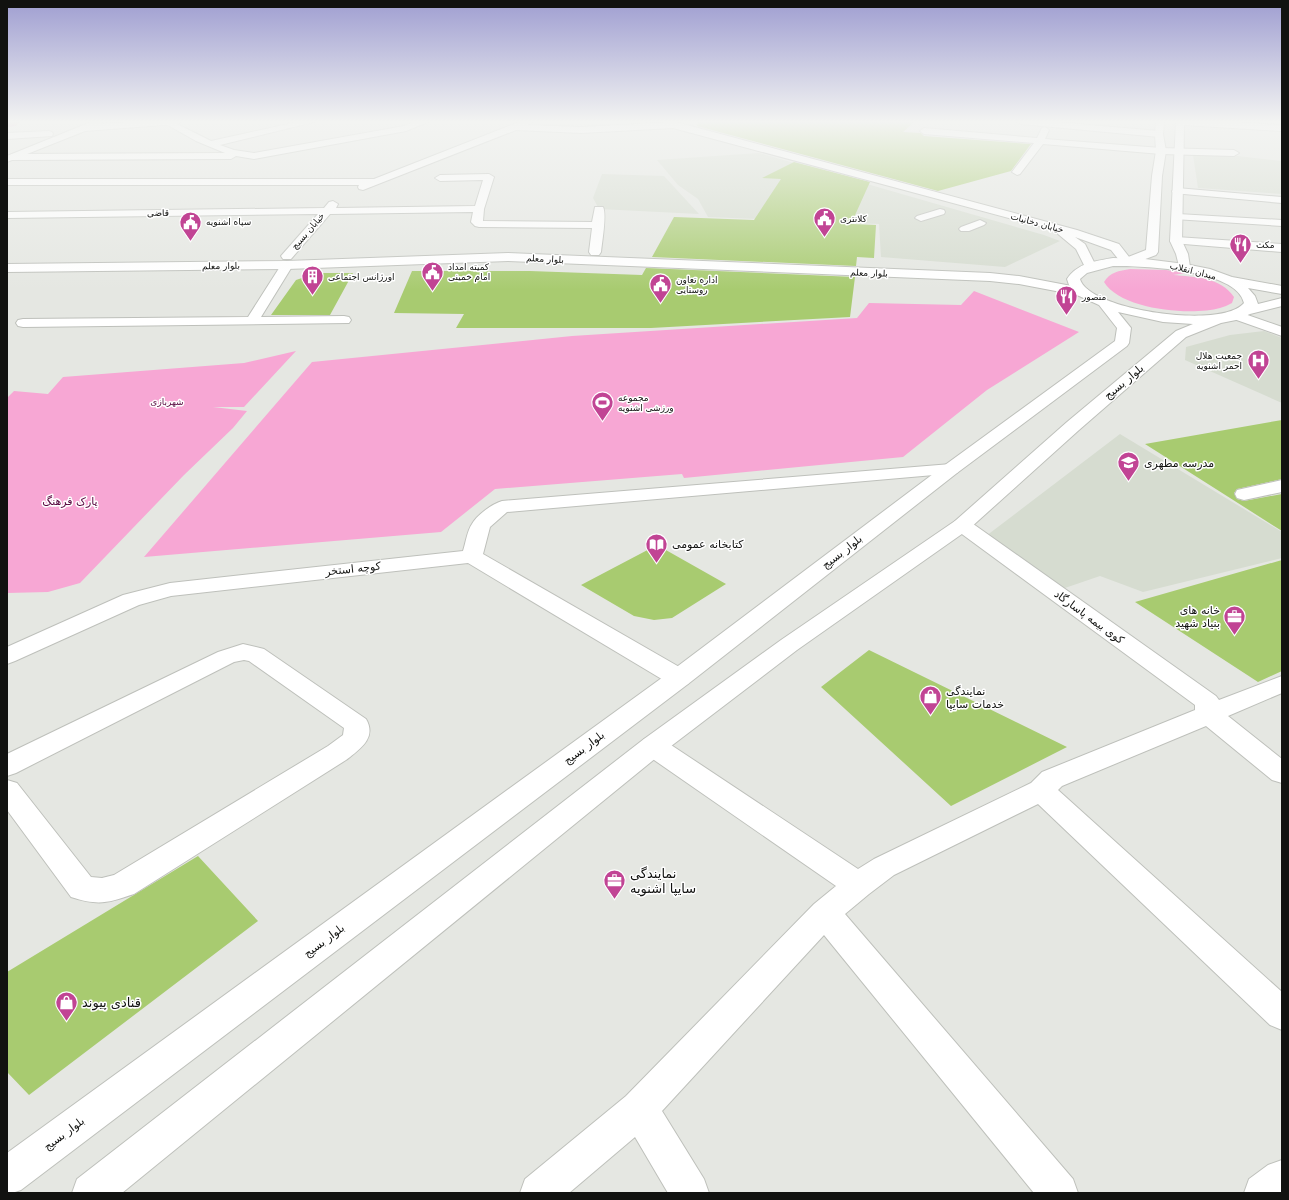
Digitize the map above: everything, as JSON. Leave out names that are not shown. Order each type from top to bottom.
[{"type":"street","points":[[172,193],[228,183],[233,178]]},
{"type":"street","points":[[352,192],[385,178]]},
{"type":"street","points":[[489,178],[479,209],[477,222],[479,224],[598,225]]},
{"type":"street","name":"خیابان دخانیات","points":[[869,178],[1056,228],[1115,246],[1127,262]]},
{"type":"street","points":[[1127,262],[1152,252],[1157,178]]},
{"type":"street","points":[[1177,178],[1178,217],[1176,241],[1182,254],[1184,267]]},
{"type":"street","points":[[7,182],[375,182]]},
{"type":"street","points":[[69,195],[89,183]]},
{"type":"street","points":[[1177,191],[1282,200]]},
{"type":"street","name":"خیابان بسبچ","points":[[253,319],[287,260],[326,211],[342,198]]},
{"type":"street","points":[[37,215],[56,203]]},
{"type":"street","points":[[77,215],[119,204]]},
{"type":"street","name":"قاضی","points":[[7,215],[479,209]]},
{"type":"street","points":[[595,252],[599,209]]},
{"type":"street","points":[[1178,217],[1282,223]]},
{"type":"street","points":[[921,218],[942,218]]},
{"type":"street","points":[[965,229],[980,222]]},
{"type":"street","points":[[1056,228],[1081,247],[1090,266]]},
{"type":"street","points":[[1176,241],[1282,248]]},
{"type":"street","name":"بلوار معلم","points":[[9,266],[30,258],[287,260],[525,250],[1076,274]]},
{"type":"street","name":"بلوار معلم","points":[[9,266],[508,257],[990,277],[1082,292]]},
{"type":"street","name":"میدان انقلاب","points":[[1076,274],[1090,266],[1127,262],[1158,263],[1184,267],[1225,279],[1240,287],[1249,296],[1251,304],[1233,315]]},
{"type":"street","points":[[1076,274],[1074,283],[1082,292],[1106,305],[1132,313],[1162,318],[1192,320],[1233,315],[1282,302]]},
{"type":"street","points":[[1225,279],[1282,290]]},
{"type":"street","name":"بلوار بسیج","points":[[7,1176],[678,678],[951,469],[1122,343],[1124,328],[1106,305]]},
{"type":"street","points":[[1233,315],[1282,332]]},
{"type":"street","name":"بلوار بسیج","points":[[91,1193],[653,746],[789,645],[962,525],[1073,426],[1181,334],[1233,315]]},
{"type":"street","points":[[23,322],[253,319],[344,320]]},
{"type":"street","points":[[678,678],[472,556],[481,525],[502,507],[951,469]]},
{"type":"street","points":[[1244,494],[1282,486]]},
{"type":"street","name":"کوی بیمه پاسارگاد","points":[[962,525],[1207,702],[1208,714]]},
{"type":"street","name":"کوچه استخر","points":[[7,656],[131,600],[170,590],[472,556]]},
{"type":"street","points":[[7,766],[226,657],[244,652],[256,654],[357,725],[355,739],[337,753],[123,885],[102,891],[82,888],[7,790]]},
{"type":"street","points":[[539,1193],[639,1108],[825,912],[858,885],[884,867],[1041,790],[1052,778],[1282,684]]},
{"type":"street","points":[[1208,714],[1282,773]]},
{"type":"street","points":[[653,746],[858,885]]},
{"type":"street","points":[[1041,790],[1282,1014]]},
{"type":"street","points":[[825,912],[1059,1193]]},
{"type":"street","points":[[639,1108],[690,1193]]},
{"type":"street","points":[[1263,1193],[1282,1180]]},
{"type":"shaded area","points":[[600,178],[666,178],[699,214],[599,209],[593,198]]},
{"type":"shaded area","points":[[672,178],[846,178],[1044,235],[1060,241],[1005,267],[881,257],[879,224],[708,217],[698,199],[678,185]]},
{"type":"shaded area","points":[[1196,178],[1282,178],[1282,194],[1198,188]]},
{"type":"shaded area","name":"جمعیت هلال احمر اشنویه","points":[[1264,331],[1282,338],[1282,403],[1185,360],[1186,347],[1230,335]]},
{"type":"shaded area","name":"مدرسه مطهری","points":[[1120,434],[1282,532],[1282,558],[1143,592],[1100,576],[1062,589],[986,536]]},
{"type":"green space","points":[[1130,269],[1166,270],[1186,273],[1173,275],[1206,279],[1215,282],[1229,290],[1234,297],[1232,303],[1222,308],[1207,310],[1175,311],[1141,305],[1125,299],[1113,291],[1104,282],[1112,274]]},
{"type":"green space","name":"مجموعه ورزشی اشنویه","points":[[974,291],[1079,332],[987,390],[903,457],[684,478],[682,474],[495,489],[441,532],[144,557],[312,362],[572,336],[857,318],[869,303],[961,305]]},
{"type":"green space","name":"پارک فرهنگ","points":[[296,351],[244,407],[213,407],[247,411],[233,428],[184,475],[80,583],[48,592],[7,593],[7,398],[14,391],[48,394],[63,377],[244,363]]},
{"type":"building","points":[[762,178],[855,178],[870,182],[851,224],[876,225],[874,258],[857,257],[856,266],[652,257],[674,217],[754,220],[781,179]]},
{"type":"building","points":[[890,178],[985,178],[938,191]]},
{"type":"building","name":"اداره تعاون روستایی","points":[[646,268],[855,277],[850,317],[651,328],[456,328],[464,314],[394,313],[412,271],[530,271],[642,275]]},
{"type":"building","name":"اورژانس اجتماعی","points":[[317,273],[353,273],[330,315],[271,315],[296,280]]},
{"type":"building","points":[[1282,420],[1282,479],[1237,489],[1234,493],[1237,499],[1244,501],[1282,494],[1282,531],[1145,444]]},
{"type":"building","name":"کتابخانه عمومی","points":[[657,545],[726,584],[672,618],[654,620],[634,616],[581,585]]},
{"type":"building","name":"خانه های بنیاد شهید","points":[[1282,560],[1282,671],[1258,682],[1135,602]]},
{"type":"building","name":"نمایندگی خدمات سایپا","points":[[869,650],[1067,747],[951,806],[821,687]]},
{"type":"building","name":"قنادی پیوند","points":[[198,856],[258,921],[29,1095],[7,1072],[7,972]]},
{"type":"place","name":"کلانتری","points":[[825,238]]},
{"type":"place","name":"سپاه اشنویه","points":[[190,242]]},
{"type":"place","name":"مکث","points":[[1241,264]]},
{"type":"place","name":"کمیته امداد امام خمینی","points":[[433,292]]},
{"type":"place","name":"اورژانس اجتماعی","points":[[312,296]]},
{"type":"place","name":"اداره تعاون روستایی","points":[[661,304]]},
{"type":"place","name":"منصور","points":[[1067,316]]},
{"type":"place","name":"جمعیت هلال احمر اشنویه","points":[[1258,380]]},
{"type":"place","name":"مجموعه ورزشی اشنویه","points":[[602,422]]},
{"type":"place","name":"مدرسه مطهری","points":[[1128,482]]},
{"type":"place","name":"کتابخانه عمومی","points":[[656,564]]},
{"type":"place","name":"خانه های بنیاد شهید","points":[[1235,636]]},
{"type":"place","name":"نمایندگی خدمات سایپا","points":[[930,716]]},
{"type":"place","name":"نمایندگی سایپا اشنویه","points":[[614,900]]},
{"type":"place","name":"قنادی پیوند","points":[[66,1022]]},
{"type":"park label","name":"شهربازی","points":[[167,402]]}]
